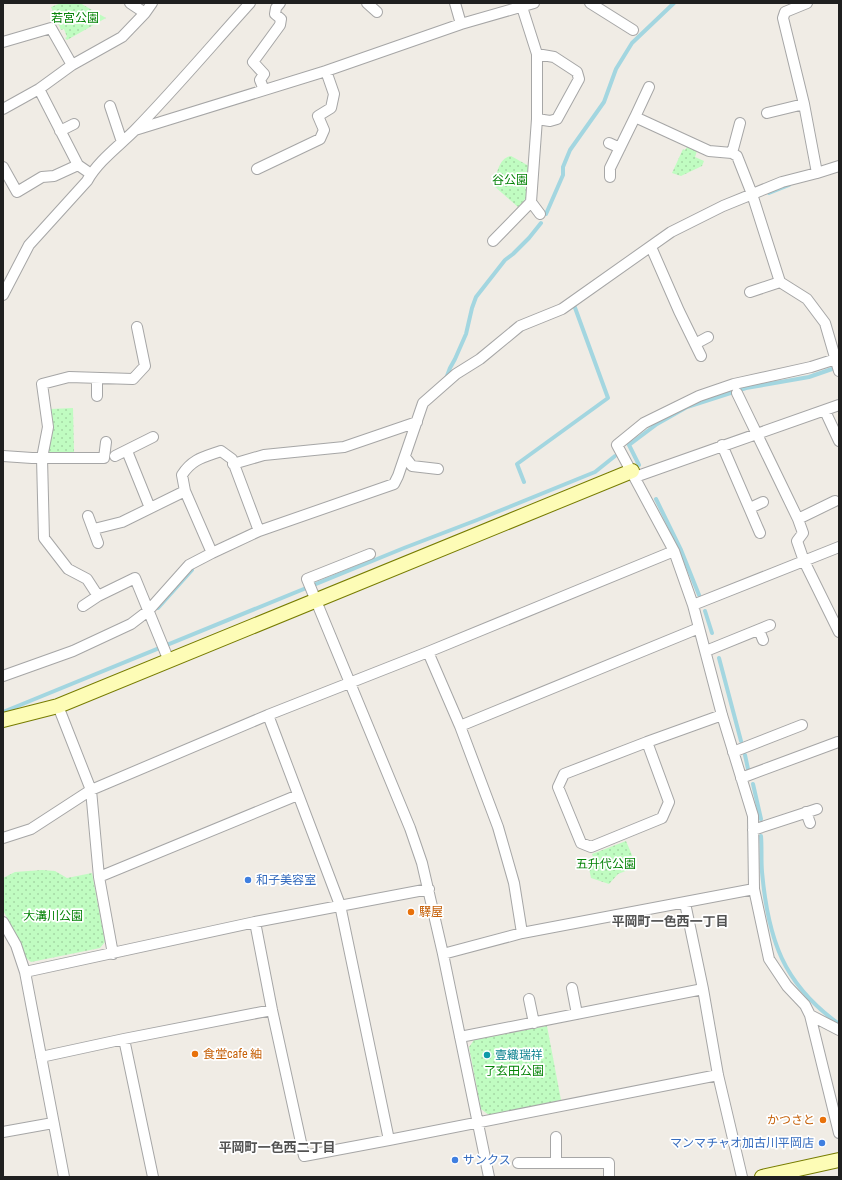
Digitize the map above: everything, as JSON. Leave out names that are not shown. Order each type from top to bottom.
[{"type":"street","points":[[130,3],[145,13]]},
{"type":"street","points":[[3,109],[38,89],[72,65],[122,37],[145,13],[152,3]]},
{"type":"street","points":[[3,295],[5,285],[29,245],[87,181],[91,174],[135,130],[250,3]]},
{"type":"street","points":[[264,90],[260,80],[264,74],[253,62],[280,25],[281,19],[275,14],[276,8],[280,3]]},
{"type":"street","points":[[367,3],[377,12]]},
{"type":"street","points":[[456,3],[461,24]]},
{"type":"street","points":[[135,130],[326,71],[461,24],[534,3]]},
{"type":"street","points":[[590,3],[633,30]]},
{"type":"street","points":[[807,3],[785,12],[783,18],[804,104],[817,173]]},
{"type":"street","points":[[493,241],[531,202],[537,119],[538,54],[522,7]]},
{"type":"street","points":[[3,42],[51,28],[72,65]]},
{"type":"street","points":[[537,119],[550,121],[557,119],[579,79],[577,72],[554,57],[538,54]]},
{"type":"street","points":[[257,169],[320,139],[324,130],[318,116],[331,108],[334,94],[326,71]]},
{"type":"street","points":[[610,176],[610,168],[649,87]]},
{"type":"street","points":[[38,89],[78,164],[91,174]]},
{"type":"street","points":[[767,113],[804,104]]},
{"type":"street","points":[[110,106],[122,142]]},
{"type":"street","points":[[635,117],[709,150],[732,153],[737,156],[752,194],[780,282],[807,299],[821,317],[825,323],[837,358],[839,370]]},
{"type":"street","points":[[732,153],[740,122]]},
{"type":"street","points":[[60,131],[74,124]]},
{"type":"street","points":[[609,143],[620,148]]},
{"type":"street","points":[[4,172],[17,192],[42,177],[54,176],[78,164]]},
{"type":"street","points":[[3,676],[73,651],[131,624],[148,611],[189,565],[212,553],[259,531],[394,484],[405,457],[423,403],[456,374],[480,359],[520,326],[562,309],[671,232],[723,206],[782,182],[839,166]]},
{"type":"street","points":[[531,202],[540,214]]},
{"type":"street","points":[[651,247],[679,311],[701,356]]},
{"type":"street","points":[[750,292],[780,282]]},
{"type":"street","points":[[98,596],[87,579],[68,569],[44,538],[42,458],[48,427],[42,384],[69,377],[133,379],[145,366],[137,327]]},
{"type":"street","points":[[695,344],[708,337]]},
{"type":"street","points":[[837,358],[811,367],[734,384],[699,396],[644,423],[617,445],[634,474],[674,552],[693,605],[722,715],[753,816],[754,890],[769,959],[788,986],[805,1006],[810,1015],[839,1133]]},
{"type":"street","points":[[97,378],[97,396]]},
{"type":"street","points":[[737,394],[798,519],[803,532],[797,540],[804,561],[839,632]]},
{"type":"street","points":[[3,720],[58,706],[317,600],[634,474],[839,405]]},
{"type":"street","points":[[824,411],[839,441]]},
{"type":"street","points":[[233,464],[264,455],[344,447],[417,422]]},
{"type":"street","points":[[114,456],[154,437]]},
{"type":"street","points":[[3,456],[32,458],[104,458],[106,442]]},
{"type":"street","points":[[722,445],[760,533]]},
{"type":"street","points":[[127,450],[150,508]]},
{"type":"street","points":[[212,553],[185,491],[182,475],[188,466],[198,460],[221,451],[232,459],[259,531]]},
{"type":"street","points":[[405,457],[412,466],[438,469]]},
{"type":"street","points":[[94,529],[122,522],[185,491]]},
{"type":"street","points":[[798,519],[835,501]]},
{"type":"street","points":[[750,508],[763,502]]},
{"type":"street","points":[[88,516],[98,543]]},
{"type":"street","points":[[693,605],[839,547]]},
{"type":"street","points":[[3,838],[31,829],[91,790],[268,715],[351,683],[674,552]]},
{"type":"street","points":[[370,554],[307,579],[317,600],[410,828],[422,863],[443,954],[488,1177]]},
{"type":"street","points":[[83,606],[98,596],[136,578],[169,661]]},
{"type":"street","points":[[706,651],[770,625]]},
{"type":"street","points":[[460,726],[699,628]]},
{"type":"street","points":[[759,630],[763,640]]},
{"type":"street","points":[[428,652],[460,726],[498,827],[514,884],[522,933]]},
{"type":"street","points":[[58,706],[91,790],[99,877],[113,954]]},
{"type":"street","points":[[268,715],[340,905],[389,1140]]},
{"type":"street","points":[[647,742],[669,802],[662,818],[591,846],[581,843],[558,787],[564,774],[647,742],[722,715]]},
{"type":"street","points":[[733,752],[802,725]]},
{"type":"street","points":[[741,778],[838,742]]},
{"type":"street","points":[[99,877],[298,795]]},
{"type":"street","points":[[753,830],[817,809]]},
{"type":"street","points":[[806,812],[810,823]]},
{"type":"street","points":[[25,972],[255,922],[340,905],[429,890]]},
{"type":"street","points":[[443,954],[522,933],[754,890]]},
{"type":"street","points":[[685,903],[703,989],[718,1075],[742,1177]]},
{"type":"street","points":[[3,922],[16,945],[25,972],[64,1177]]},
{"type":"street","points":[[255,922],[272,1010],[304,1156],[718,1075]]},
{"type":"street","points":[[572,988],[577,1014]]},
{"type":"street","points":[[460,1037],[703,989]]},
{"type":"street","points":[[529,999],[534,1023]]},
{"type":"street","points":[[41,1057],[272,1010]]},
{"type":"street","points":[[810,1015],[839,1030]]},
{"type":"street","points":[[124,1039],[153,1177]]},
{"type":"street","points":[[3,1132],[53,1123]]},
{"type":"street","points":[[556,1137],[556,1163]]},
{"type":"street","points":[[762,1177],[839,1160]]},
{"type":"street","points":[[518,1163],[609,1163],[609,1177]]},
{"type":"green space","name":"若宮公園","points":[[61,3],[80,3],[106,18],[67,40],[65,38],[67,37],[64,29],[61,30],[51,7]]},
{"type":"green space","points":[[687,147],[697,151],[695,157],[704,161],[702,166],[681,176],[672,173],[683,149],[685,150]]},
{"type":"green space","name":"谷公園","points":[[511,156],[529,166],[528,179],[526,179],[525,189],[528,189],[528,196],[518,207],[494,186],[497,172],[501,163],[507,157]]},
{"type":"green space","points":[[73,408],[74,452],[47,453],[50,409]]},
{"type":"green space","name":"五升代公園","points":[[626,841],[633,858],[633,868],[618,874],[609,884],[591,878],[587,859],[593,857],[592,854]]},
{"type":"green space","name":"大溝川公園","points":[[42,870],[55,871],[67,878],[92,873],[105,942],[100,948],[31,962],[24,956],[22,947],[3,910],[3,878],[15,872]]},
{"type":"green space","name":"了玄田公園","points":[[547,1026],[561,1100],[489,1115],[481,1109],[469,1047],[474,1040]]},
{"type":"waterway","points":[[546,214],[563,175],[563,167],[570,150],[604,102],[616,69],[632,43],[674,3]]},
{"type":"waterway","points":[[769,193],[789,185]]},
{"type":"waterway","points":[[445,379],[466,334],[476,297],[505,260],[529,238],[541,223]]},
{"type":"waterway","points":[[524,482],[517,464],[608,398],[574,305]]},
{"type":"waterway","points":[[639,465],[629,445],[657,424],[687,407],[746,388],[809,377],[832,369]]},
{"type":"waterway","points":[[3,712],[404,548],[595,472],[615,456]]},
{"type":"waterway","points":[[656,499],[681,550],[699,595]]},
{"type":"waterway","points":[[158,608],[192,570]]},
{"type":"waterway","points":[[705,611],[712,633]]},
{"type":"waterway","points":[[719,658],[741,741]]},
{"type":"waterway","points":[[745,755],[748,769]]},
{"type":"waterway","points":[[753,784],[761,819]]},
{"type":"waterway","points":[[761,836],[765,896],[774,939],[782,958],[804,993],[820,1009],[839,1024]]},
{"type":"place","name":"和子美容室","points":[[248,880]]},
{"type":"place","name":"驛屋","points":[[411,912]]},
{"type":"place","name":"食堂cafe 紬","points":[[195,1054]]},
{"type":"place","name":"壹織瑞祥","points":[[487,1055]]},
{"type":"place","name":"かつさと","points":[[823,1120]]},
{"type":"place","name":"マンマチャオ加古川平岡店","points":[[822,1143]]},
{"type":"place","name":"サンクス","points":[[455,1160]]},
{"type":"district","name":"平岡町一色西一丁目","points":[[670,921]]},
{"type":"district","name":"平岡町一色西二丁目","points":[[277,1147]]}]
